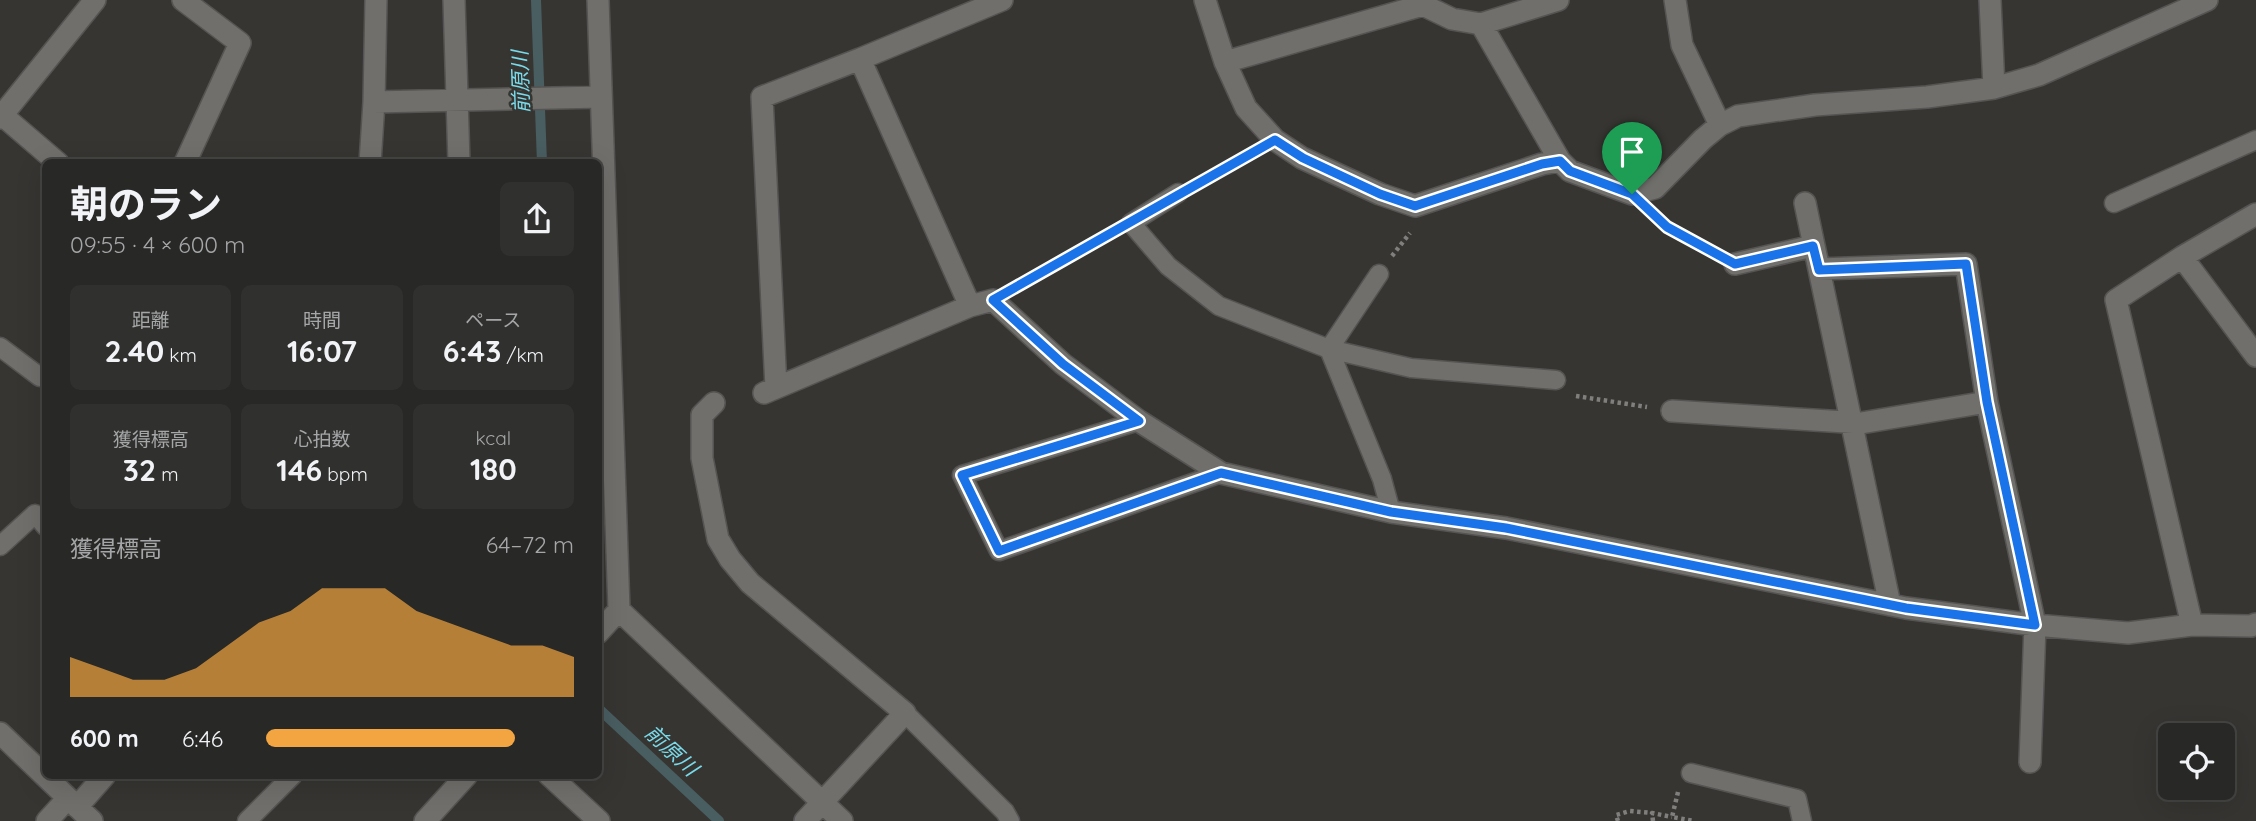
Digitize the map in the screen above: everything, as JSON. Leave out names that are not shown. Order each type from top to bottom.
[{"type":"street","points":[[53,159],[1,117],[95,0]]},
{"type":"street","points":[[183,0],[240,43],[187,159]]},
{"type":"street","points":[[370,159],[376,0]]},
{"type":"street","points":[[454,0],[460,159]]},
{"type":"street","points":[[598,0],[602,159]]},
{"type":"street","points":[[1002,0],[969,5],[860,59],[762,97],[770,391],[970,306],[993,300],[1063,364],[1139,421],[1221,473],[1391,512],[1506,528],[1890,604],[2035,625],[2128,633],[2192,625],[2256,624]]},
{"type":"street","points":[[1205,0],[1226,62],[1246,108],[1275,140],[1313,163],[1380,194],[1415,206],[1542,164],[1560,161]]},
{"type":"street","points":[[1481,24],[1558,0]]},
{"type":"street","points":[[1675,0],[1682,45],[1720,125]]},
{"type":"street","points":[[1990,0],[1994,88]]},
{"type":"street","points":[[1226,62],[1422,3],[1449,10],[1481,24],[1560,161],[1570,171],[1632,194],[1655,188],[1720,125],[1738,116],[1815,105],[1927,97],[1994,88],[2039,75],[2207,0]]},
{"type":"street","points":[[860,59],[970,306]]},
{"type":"street","points":[[374,102],[601,97]]},
{"type":"street","points":[[602,188],[604,369],[619,610],[842,821]]},
{"type":"street","points":[[1805,203],[1890,604]]},
{"type":"street","points":[[2192,625],[2116,300],[2256,214]]},
{"type":"street","points":[[1735,264],[1813,246]]},
{"type":"street","points":[[2182,257],[2256,356]]},
{"type":"street","points":[[1819,270],[1966,264],[1987,402],[2035,625],[2030,762]]},
{"type":"street","points":[[1672,411],[1861,423],[1987,402]]},
{"type":"street","points":[[714,403],[702,415],[702,458],[718,539],[750,583],[905,713],[805,821]]},
{"type":"street","points":[[602,629],[619,610]]},
{"type":"street","points":[[0,733],[42,773]]},
{"type":"street","points":[[48,779],[79,809]]},
{"type":"street","points":[[47,821],[79,809],[102,779]]},
{"type":"street","points":[[425,821],[463,779]]},
{"type":"street","points":[[554,779],[599,821]]},
{"type":"lane","points":[[2114,203],[2256,140]]},
{"type":"lane","points":[[1178,193],[1131,223],[1168,266],[1219,306],[1329,349],[1411,368],[1556,380]]},
{"type":"lane","points":[[1329,349],[1379,274]]},
{"type":"lane","points":[[0,347],[40,377]]},
{"type":"lane","points":[[1329,349],[1382,479],[1391,512]]},
{"type":"lane","points":[[1139,421],[962,475],[999,551],[1221,473]]},
{"type":"lane","points":[[0,546],[35,514],[42,522]]},
{"type":"lane","points":[[905,713],[1005,812],[1010,821]]},
{"type":"lane","points":[[1690,773],[1797,799],[1802,821]]},
{"type":"lane","points":[[247,821],[289,779]]},
{"type":"path","points":[[1178,193],[1275,140]]},
{"type":"path","points":[[1632,194],[1667,227],[1735,264]]},
{"type":"path","points":[[1379,274],[1411,231],[1415,206]]},
{"type":"path","points":[[993,300],[1131,223]]},
{"type":"path","points":[[1556,380],[1574,396],[1672,411]]},
{"type":"path","points":[[1618,821],[1616,815],[1630,811],[1672,817]]},
{"type":"path","points":[[1652,813],[1653,821]]},
{"type":"waterway","name":"前原川","points":[[536,0],[542,159]]},
{"type":"waterway","name":"前原川","points":[[602,712],[719,821]]},
{"type":"route","points":[[1275,140],[1303,158],[1380,194],[1415,206],[1542,164],[1560,161],[1570,171],[1632,194],[1667,227],[1735,264],[1813,246],[1819,270],[1966,264],[1987,402],[2035,625],[1906,608],[1506,528],[1391,512],[1221,473],[999,551],[962,475],[1139,421],[1063,364],[993,300],[1131,223],[1178,193],[1275,140]]}]
